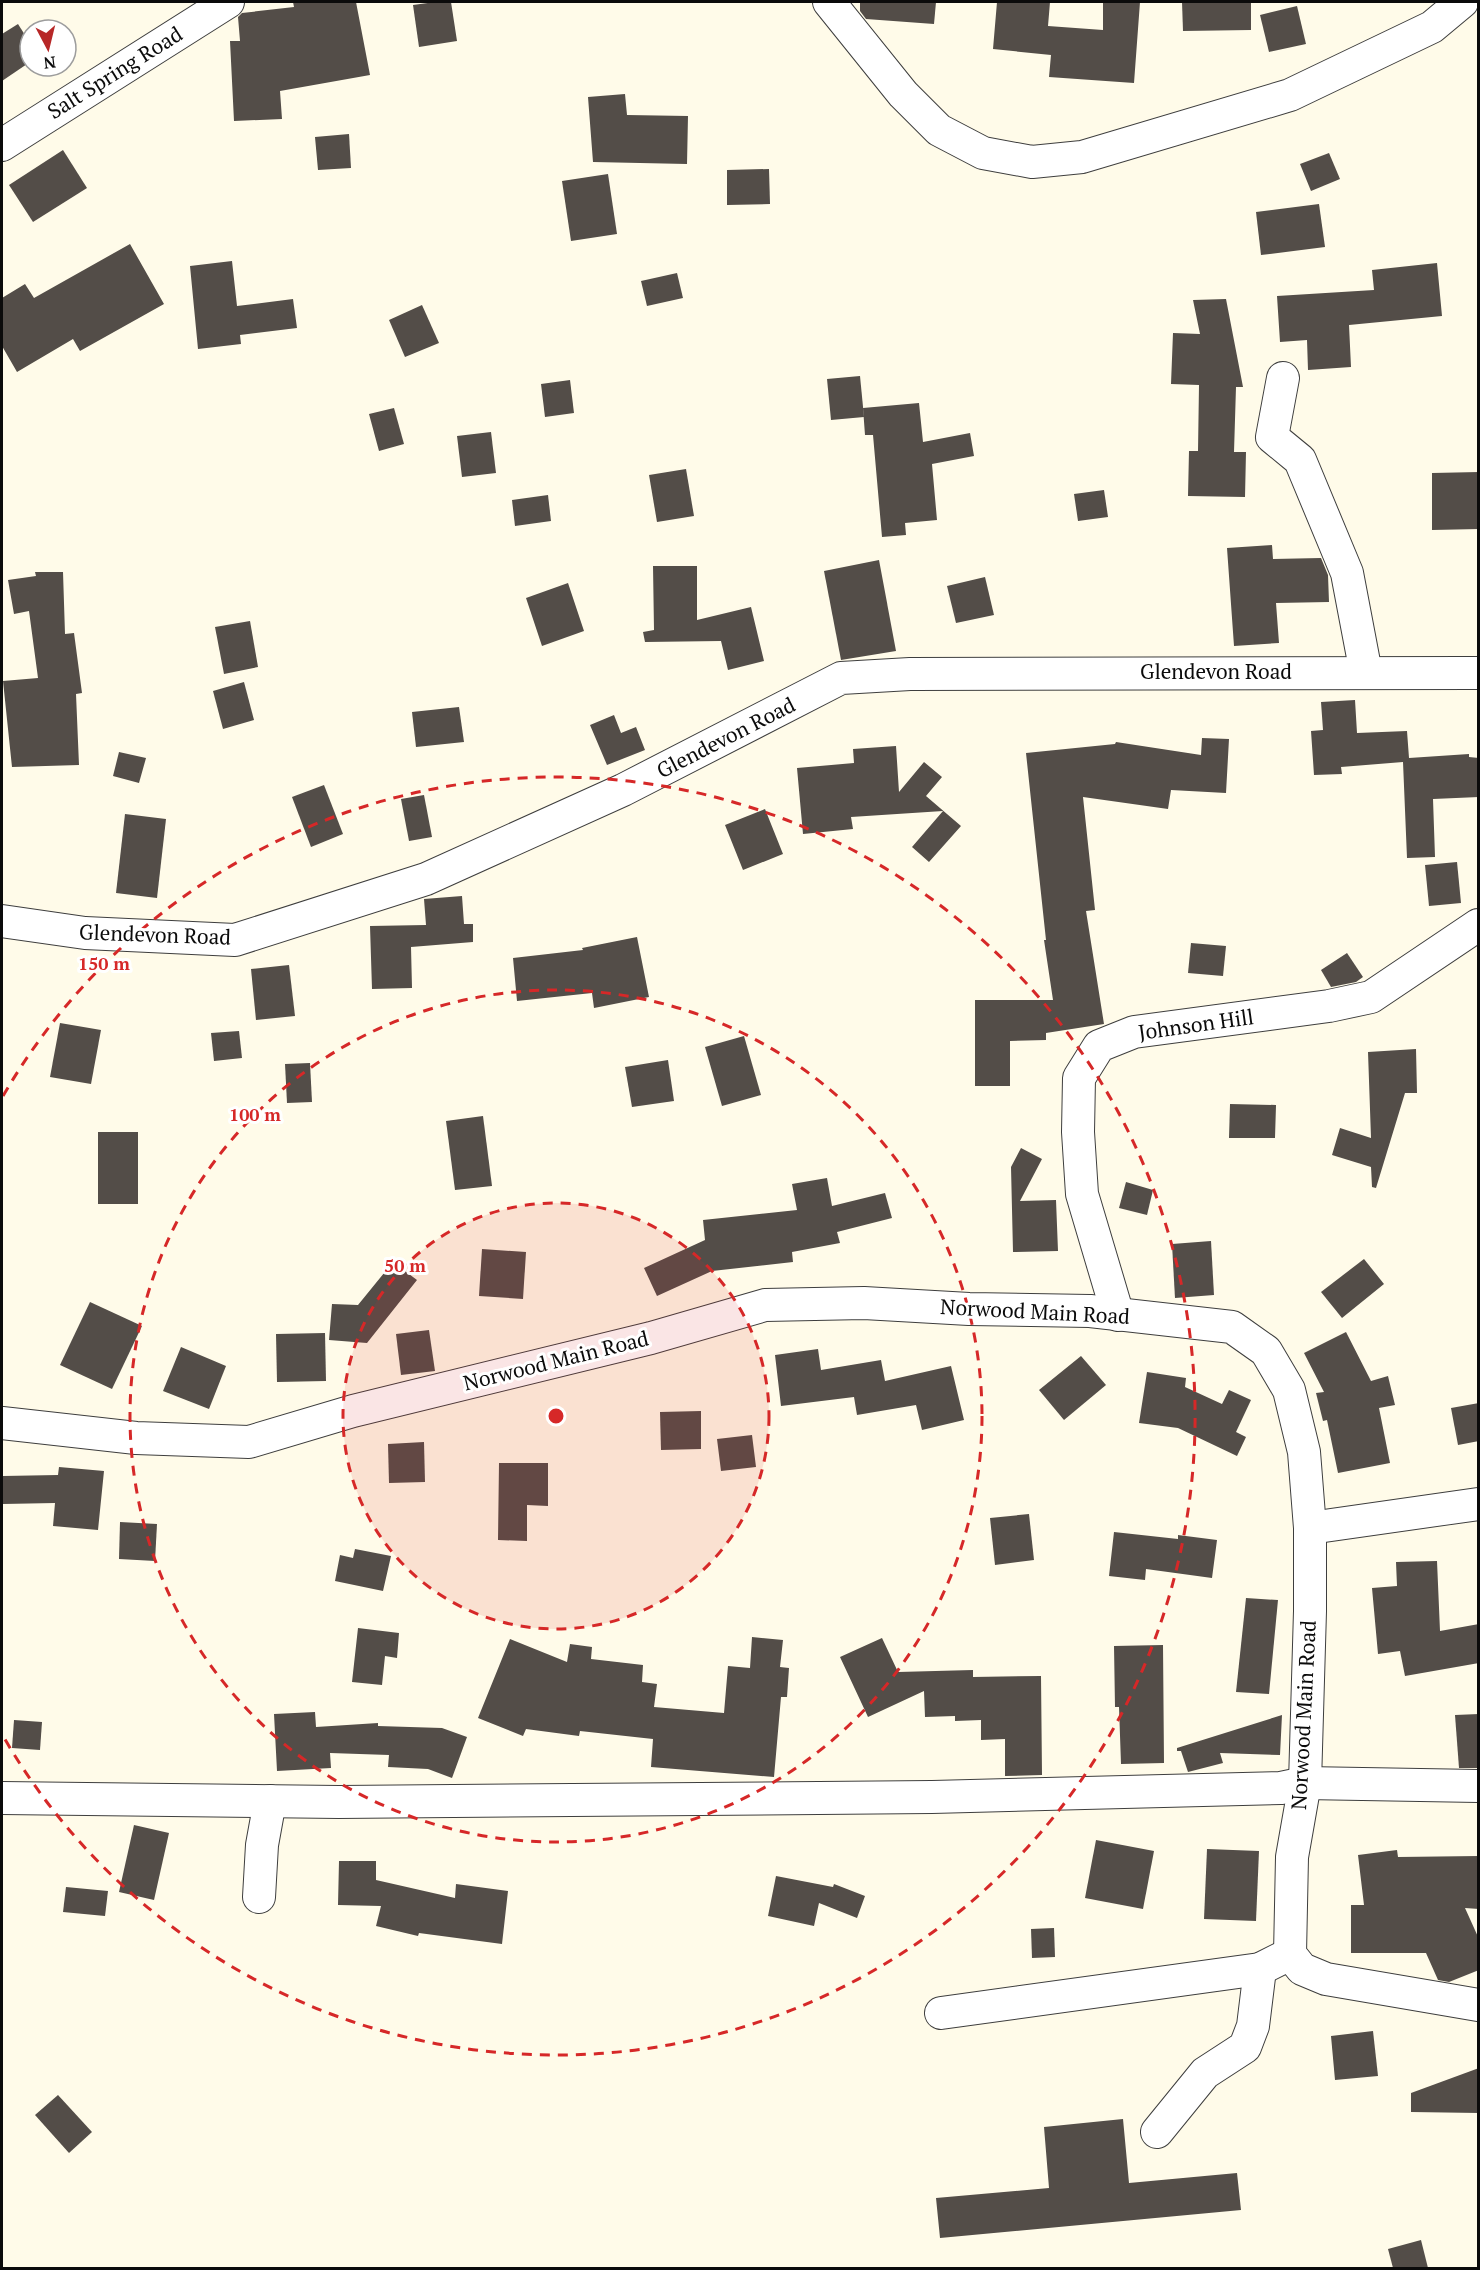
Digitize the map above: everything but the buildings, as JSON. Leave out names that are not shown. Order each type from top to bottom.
[{"type":"street","name":"Salt Spring Road","points":[[2,145],[228,2]]},
{"type":"street","points":[[829,2],[903,94],[939,130],[983,153],[1032,162],[1082,157],[1290,95],[1432,27],[1462,2]]},
{"type":"street","points":[[1283,378],[1272,437],[1300,460],[1347,573],[1366,673]]},
{"type":"street","name":"Glendevon Road","points":[[2,921],[85,933],[235,940],[426,879],[624,790],[841,678],[910,674],[1479,673]]},
{"type":"street","name":"Johnson Hill","points":[[1118,1315],[1081,1183],[1079,1078],[1099,1046],[1134,1032],[1329,1006],[1371,997],[1479,925]]},
{"type":"street","name":"Norwood Main Road","points":[[2,1423],[136,1438],[249,1442],[353,1411],[651,1338],[765,1305],[864,1303],[969,1309],[1090,1311],[1232,1327],[1266,1351],[1289,1390],[1304,1452],[1310,1528],[1305,1783],[1292,1857],[1290,1954]]},
{"type":"street","points":[[1310,1528],[1479,1504]]},
{"type":"street","points":[[2,1798],[270,1801],[932,1797],[1281,1788],[1305,1783],[1479,1786]]},
{"type":"street","points":[[259,1898],[262,1845],[270,1801]]},
{"type":"street","points":[[941,2013],[1260,1969],[1290,1954],[1302,1970],[1326,1979],[1479,2005]]},
{"type":"street","points":[[1157,2132],[1205,2073],[1245,2047],[1253,2026],[1260,1969]]}]
